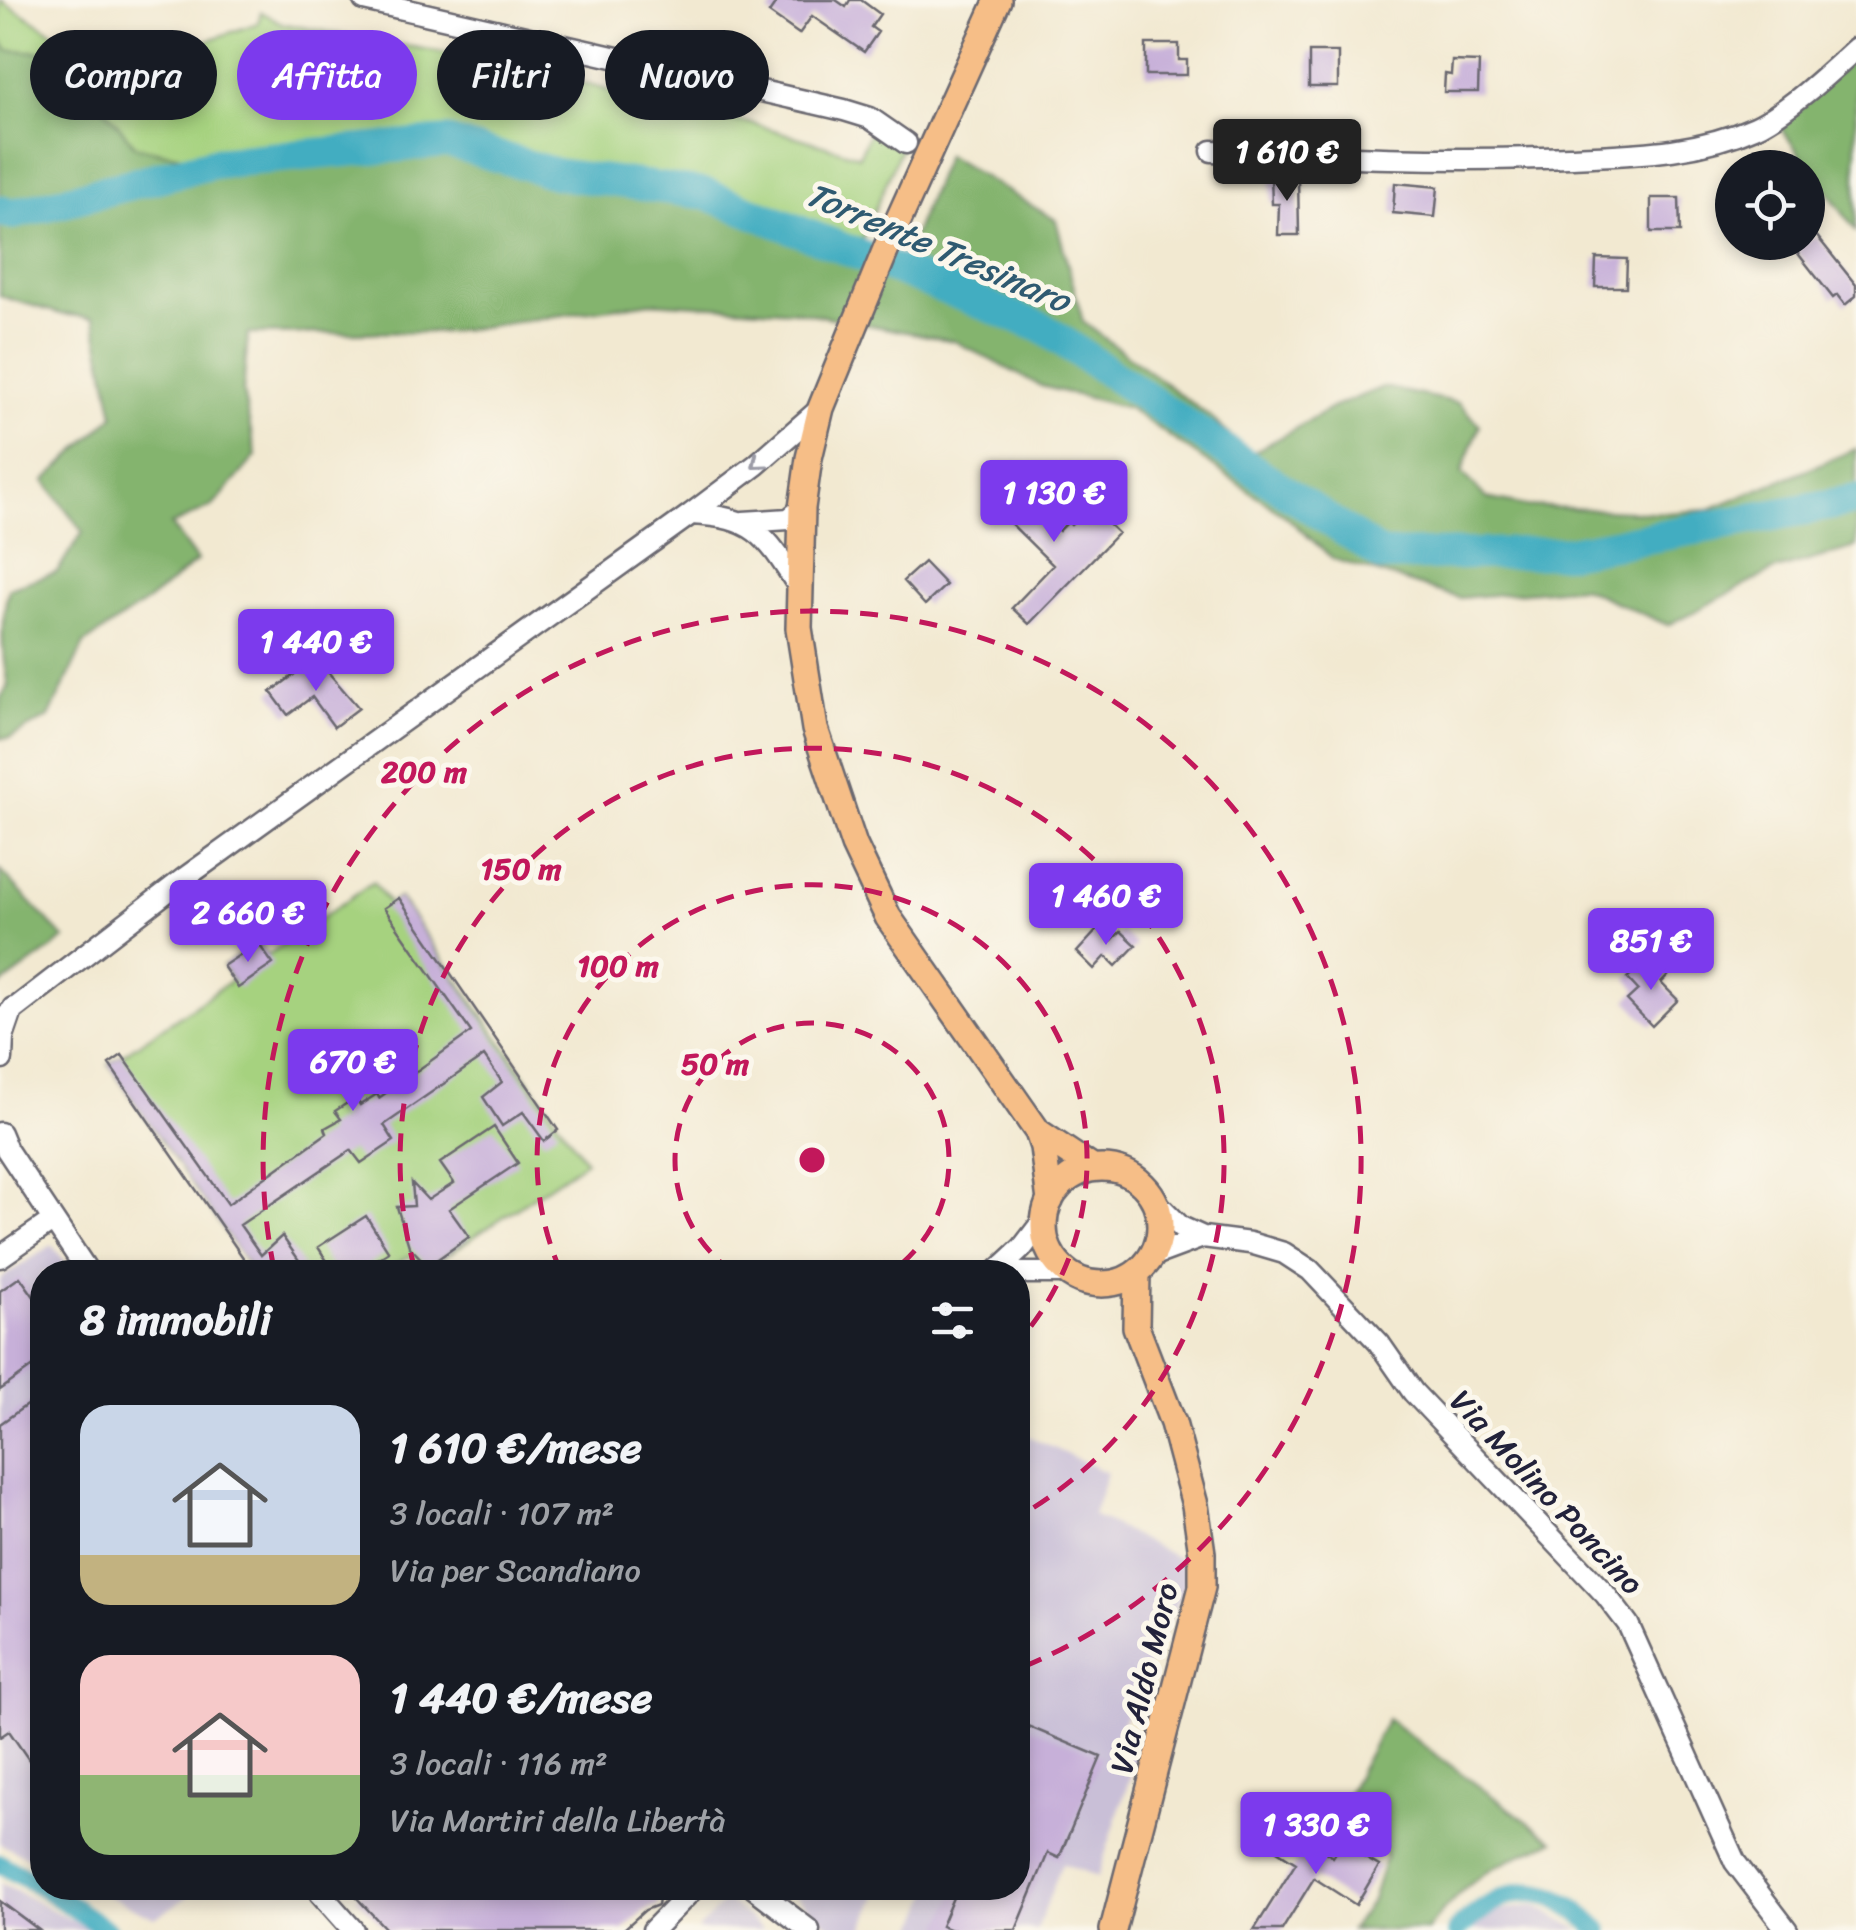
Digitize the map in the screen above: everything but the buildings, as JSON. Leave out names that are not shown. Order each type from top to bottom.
[{"type":"main road","points":[[998,0],[822,408],[802,508],[799,628],[816,729],[854,845],[888,917],[1038,1132],[1043,1147],[1049,1249],[1076,1277],[1105,1284],[1144,1264],[1160,1228],[1154,1200],[1146,1188],[1122,1171],[1092,1168],[1072,1176],[1047,1210]]},
{"type":"main road","points":[[1038,1132],[1092,1168]]},
{"type":"main road","name":"Via Aldo Moro","points":[[1136,1327],[1144,1264]]},
{"type":"main road","name":"Via Aldo Moro","points":[[1076,1277],[1112,1302],[1136,1327],[1173,1423],[1195,1505],[1202,1553],[1202,1587],[1113,1930]]},
{"type":"street","points":[[364,0],[844,110],[870,118],[906,143]]},
{"type":"street","points":[[1212,151],[1396,160],[1657,153],[1707,144],[1758,126],[1856,48]]},
{"type":"street","points":[[1,1064],[7,1013],[186,877],[691,514],[822,408]]},
{"type":"street","points":[[743,522],[789,519],[802,508]]},
{"type":"street","points":[[691,514],[743,522],[764,537],[800,589]]},
{"type":"street","points":[[0,1133],[7,1150],[80,1260]]},
{"type":"street","name":"Via Molino Poncino","points":[[1154,1200],[1181,1227],[1203,1237],[1250,1243],[1284,1253],[1310,1270],[1379,1343],[1413,1392],[1606,1594],[1628,1624],[1735,1862],[1787,1930]]},
{"type":"street","points":[[1006,1260],[1047,1210]]},
{"type":"street","points":[[0,1258],[52,1221]]},
{"type":"street","name":"Via Molino Poncino","points":[[1144,1264],[1203,1237]]},
{"type":"street","points":[[1030,1273],[1076,1277]]},
{"type":"street","points":[[326,1900],[353,1930]]},
{"type":"street","points":[[653,1930],[682,1900]]},
{"type":"street","points":[[770,1900],[809,1930]]},
{"type":"shaded area","points":[[52,1245],[64,1260],[30,1260],[30,1858],[0,1844],[0,1279]]},
{"type":"shaded area","points":[[1030,1437],[1107,1473],[1093,1515],[1194,1566],[1117,1735],[1140,1746],[1098,1877],[1062,1863],[1037,1930],[915,1930],[928,1900],[1030,1900]]},
{"type":"shaded area","points":[[0,1883],[90,1930],[0,1930]]},
{"type":"shaded area","points":[[117,1900],[183,1900],[155,1918]]},
{"type":"shaded area","points":[[726,1900],[764,1930],[697,1930]]},
{"type":"shaded area","points":[[799,1900],[875,1900],[863,1930],[835,1930]]},
{"type":"shaded area","points":[[1534,1905],[1580,1930],[1472,1930],[1494,1912]]},
{"type":"green space","points":[[0,0],[49,30],[30,30],[30,51],[7,50],[0,39]]},
{"type":"green space","points":[[261,12],[284,24],[318,30],[238,30],[258,23]]},
{"type":"green space","points":[[237,30],[237,120],[417,120],[417,48],[437,51],[437,120],[585,120],[585,84],[605,89],[605,120],[731,120],[859,156],[871,129],[901,148],[856,254],[706,194],[557,174],[448,142],[214,163],[135,147],[113,120],[217,120],[217,37]]},
{"type":"green space","points":[[0,39],[7,50],[30,51],[30,120],[114,120],[136,147],[214,163],[448,142],[557,174],[706,194],[899,271],[946,155],[1056,220],[1083,322],[1210,417],[1250,454],[1334,407],[1383,387],[1459,403],[1480,425],[1462,472],[1486,498],[1526,506],[1668,513],[1708,510],[1856,449],[1856,547],[1773,571],[1668,625],[1581,587],[1459,598],[1333,559],[1283,514],[1128,408],[1041,386],[954,341],[795,311],[651,302],[448,332],[248,334],[243,392],[256,456],[213,506],[171,525],[197,561],[149,600],[84,644],[49,717],[10,738],[0,738],[0,699],[8,686],[2,636],[9,588],[57,572],[83,532],[45,481],[114,415],[94,318],[61,314],[0,296]]},
{"type":"green space","points":[[1856,58],[1856,231],[1825,189],[1825,150],[1797,150],[1774,119]]},
{"type":"green space","points":[[0,870],[65,939],[0,986]]},
{"type":"green space","points":[[373,882],[389,904],[399,898],[586,1161],[439,1260],[414,1260],[409,1256],[403,1260],[245,1260],[109,1064],[232,980],[223,966],[258,943],[268,955]]},
{"type":"green space","points":[[1387,1719],[1554,1841],[1515,1857],[1469,1885],[1428,1930],[1351,1930],[1372,1900],[1386,1855],[1338,1811]]},
{"type":"waterway","name":"Torrente Tresinaro","points":[[0,211],[13,214],[214,163],[448,142],[557,174],[706,194],[1043,328],[1382,556],[1569,552],[1856,500]]},
{"type":"waterway","points":[[0,1864],[30,1880]]},
{"type":"waterway","points":[[1457,1930],[1495,1902],[1528,1892],[1562,1902],[1599,1930]]},
{"type":"waterway","points":[[62,1900],[107,1930]]}]
